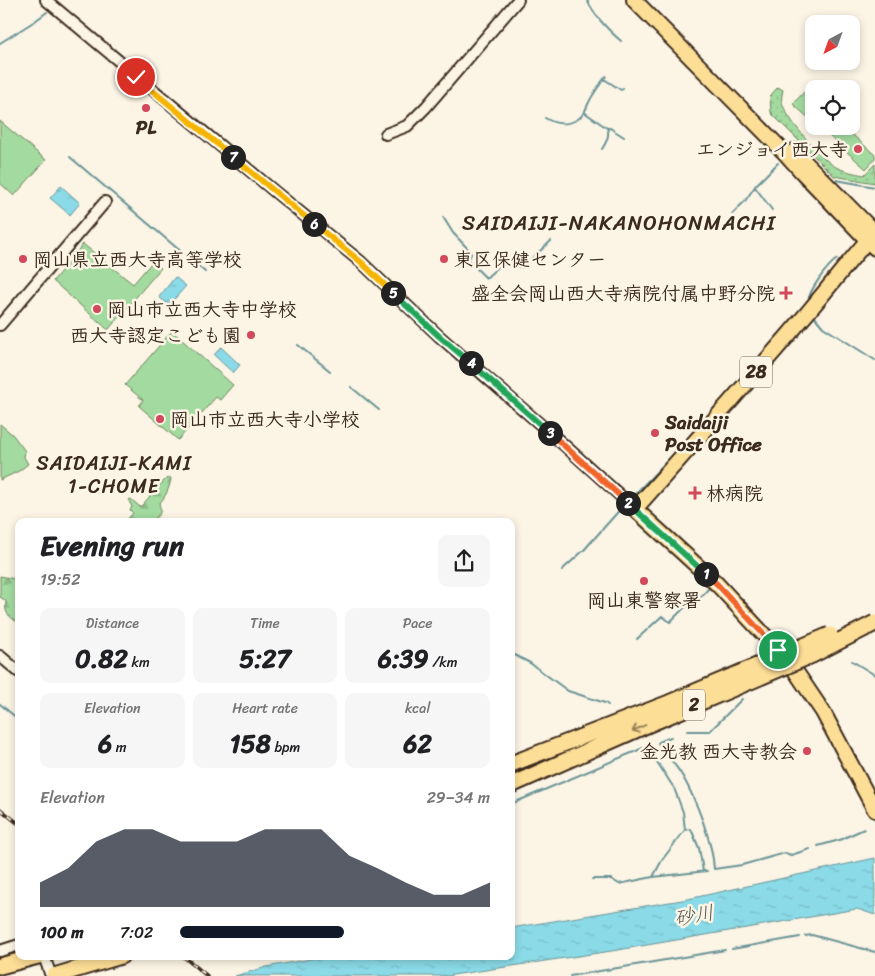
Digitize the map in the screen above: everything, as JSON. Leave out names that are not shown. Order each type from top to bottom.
[{"type":"highway","name":"2","points":[[515,762],[669,704],[875,617]]},
{"type":"highway","name":"2","points":[[515,783],[648,724],[812,655],[875,623]]},
{"type":"highway","points":[[515,768],[564,737]]},
{"type":"highway","points":[[515,779],[567,769]]},
{"type":"highway","points":[[0,957],[15,953]]},
{"type":"highway","points":[[0,965],[15,960]]},
{"type":"highway","points":[[0,965],[21,960]]},
{"type":"highway","points":[[53,976],[107,960]]},
{"type":"main road","points":[[634,0],[803,173],[873,237]]},
{"type":"main road","points":[[647,0],[873,237]]},
{"type":"main road","name":"28","points":[[630,505],[773,353],[873,237]]},
{"type":"main road","points":[[630,505],[717,584],[796,672],[823,712],[875,810]]},
{"type":"street","points":[[46,0],[274,192],[361,262],[433,330],[630,505]]},
{"type":"street","points":[[386,134],[402,129],[411,123],[518,0]]},
{"type":"street","points":[[0,325],[105,202]]},
{"type":"street","points":[[0,656],[15,669]]},
{"type":"street","points":[[0,951],[15,946]]},
{"type":"street","points":[[46,960],[53,976]]},
{"type":"green space","points":[[778,87],[783,90],[782,102],[789,117],[820,154],[837,168],[864,175],[875,164],[875,183],[834,176],[771,113],[770,96]]},
{"type":"green space","points":[[804,92],[805,93],[805,115],[793,104]]},
{"type":"green space","points":[[0,121],[46,160],[14,196],[0,183]]},
{"type":"green space","points":[[828,135],[853,135],[875,155],[875,159],[866,169]]},
{"type":"green space","points":[[83,244],[133,284],[153,261],[161,268],[108,330],[53,281]]},
{"type":"green space","points":[[172,331],[233,385],[220,400],[216,397],[178,440],[139,406],[143,400],[125,385]]},
{"type":"green space","points":[[0,424],[13,435],[25,451],[24,457],[28,464],[19,471],[0,480]]},
{"type":"green space","points":[[170,477],[168,489],[159,504],[159,516],[155,518],[129,518],[133,513],[130,510],[132,507],[130,499],[140,507],[161,483]]},
{"type":"green space","points":[[0,576],[15,579],[15,620],[8,614],[6,601],[0,597]]},
{"type":"water","points":[[61,186],[80,203],[70,215],[50,198]]},
{"type":"water","points":[[175,277],[186,286],[169,305],[159,297]]},
{"type":"water","points":[[221,347],[240,365],[233,373],[214,355]]},
{"type":"water","name":"砂川","points":[[875,858],[875,915],[857,909],[618,950],[446,976],[235,976],[266,967],[305,960],[515,960],[515,927],[688,899]]},
{"type":"waterway","points":[[587,0],[602,22],[621,41]]},
{"type":"waterway","points":[[0,43],[47,12]]},
{"type":"waterway","points":[[545,118],[560,123],[576,120],[584,113],[606,76]]},
{"type":"waterway","points":[[604,79],[621,90],[623,88]]},
{"type":"waterway","points":[[584,112],[624,137]]},
{"type":"waterway","points":[[602,149],[607,138],[607,128]]},
{"type":"waterway","points":[[70,157],[205,272]]},
{"type":"waterway","points":[[732,214],[745,201],[756,185],[778,163]]},
{"type":"waterway","points":[[836,180],[875,187]]},
{"type":"waterway","points":[[755,187],[772,210]]},
{"type":"waterway","points":[[443,217],[453,233],[470,251],[471,254],[468,260],[486,278],[508,258],[513,260],[519,267],[522,267],[551,241]]},
{"type":"waterway","points":[[808,302],[819,279],[837,259]]},
{"type":"waterway","points":[[629,500],[679,449],[797,314]]},
{"type":"waterway","points":[[814,316],[823,327],[875,360]]},
{"type":"waterway","points":[[298,345],[330,371]]},
{"type":"waterway","points":[[351,387],[379,410]]},
{"type":"waterway","points":[[562,570],[584,550],[624,505]]},
{"type":"waterway","points":[[637,639],[662,616],[670,622],[683,609],[697,601],[710,587]]},
{"type":"waterway","points":[[515,655],[530,663],[568,691],[608,705]]},
{"type":"waterway","points":[[852,661],[875,675]]},
{"type":"waterway","points":[[687,731],[710,731],[742,699]]},
{"type":"waterway","points":[[0,704],[15,717]]},
{"type":"waterway","points":[[659,742],[671,737]]},
{"type":"waterway","points":[[658,743],[680,773],[693,797],[711,847],[714,869],[742,865],[785,853],[791,855],[810,849]]},
{"type":"waterway","points":[[515,802],[648,746]]},
{"type":"waterway","points":[[648,748],[674,788],[683,812],[685,830],[691,829],[699,848],[703,871]]},
{"type":"waterway","points":[[818,846],[843,839],[864,829]]},
{"type":"waterway","points":[[653,877],[662,860],[685,830]]},
{"type":"waterway","points":[[592,879],[611,879],[619,884],[653,877],[707,871]]},
{"type":"waterway","points":[[805,936],[812,935],[875,952]]},
{"type":"waterway","points":[[732,949],[800,937]]},
{"type":"waterway","points":[[570,976],[725,950]]},
{"type":"railway","points":[[0,809],[15,821]]},
{"type":"railway","points":[[188,960],[207,976]]},
{"type":"place","name":"PL","points":[[146,108]]},
{"type":"place","name":"エンジョイ西大寺","points":[[858,149]]},
{"type":"place","name":"岡山県立西大寺高等学校","points":[[23,259]]},
{"type":"place","name":"東区保健センター","points":[[444,259]]},
{"type":"place","name":"盛全会岡山西大寺病院付属中野分院","points":[[786,293]]},
{"type":"place","name":"岡山市立西大寺中学校","points":[[97,309]]},
{"type":"place","name":"西大寺認定こども園","points":[[251,335]]},
{"type":"place","name":"岡山市立西大寺小学校","points":[[160,419]]},
{"type":"place","name":"Saidaiji Post Office","points":[[655,433]]},
{"type":"place","name":"林病院","points":[[695,493]]},
{"type":"place","name":"岡山東警察署","points":[[644,581]]},
{"type":"place","name":"金光教 西大寺教会","points":[[807,751]]},
{"type":"district","name":"SAIDAIJI-NAKANOHONMACHI","points":[[619,223]]},
{"type":"district","name":"SAIDAIJI-KAMI 1-CHOME","points":[[114,474]]},
{"type":"route","points":[[136,77],[367,267],[439,336],[564,445],[717,584],[778,650]]}]
